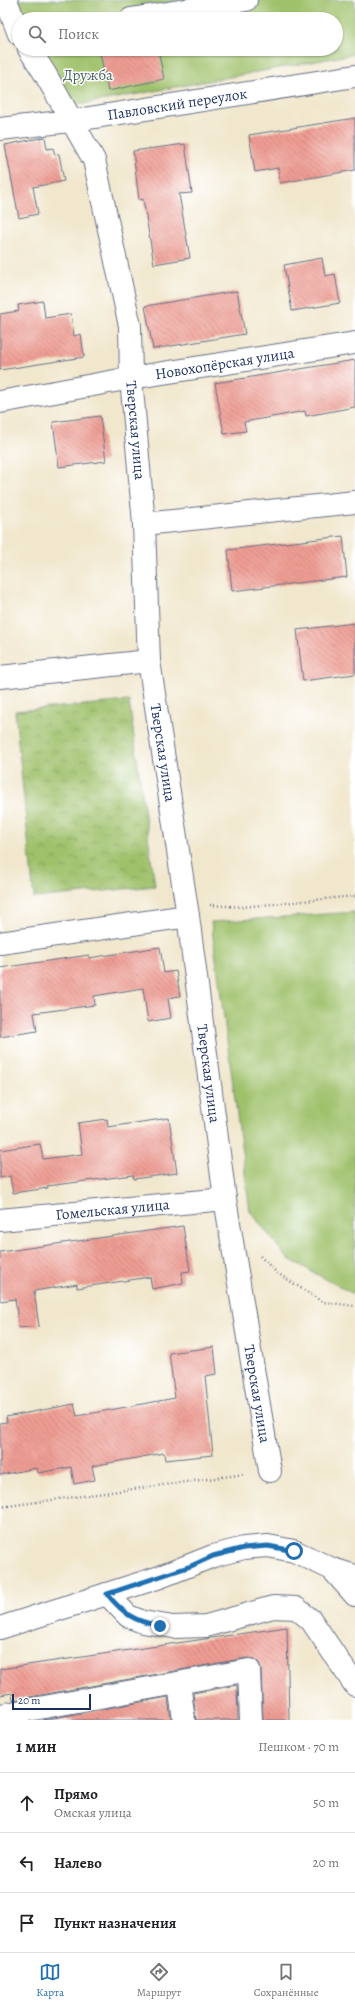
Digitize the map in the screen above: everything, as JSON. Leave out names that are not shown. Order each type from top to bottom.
[{"type":"street","points":[[6,0],[12,15]]},
{"type":"street","points":[[173,12],[246,0]]},
{"type":"street","name":"Тверская улица","points":[[34,56],[94,160],[130,326],[131,378],[144,524],[149,661],[187,909],[225,1199],[270,1471]]},
{"type":"street","name":"Павловский переулок","points":[[0,129],[70,121],[355,76]]},
{"type":"street","name":"Новохопёрская улица","points":[[0,402],[131,378],[355,344]]},
{"type":"street","points":[[144,524],[355,502]]},
{"type":"street","points":[[0,677],[149,661]]},
{"type":"street","points":[[0,943],[187,909]]},
{"type":"street","name":"Гомельская улица","points":[[0,1220],[225,1199]]},
{"type":"street","points":[[0,1628],[178,1570],[213,1556],[244,1548],[268,1546],[294,1551],[332,1569],[355,1576]]},
{"type":"street","points":[[332,1569],[355,1595]]},
{"type":"street","points":[[107,1594],[128,1616],[143,1622],[173,1628],[206,1626],[273,1607],[296,1608],[311,1620],[355,1685]]},
{"type":"street","points":[[0,1715],[179,1684],[249,1670],[250,1720]]},
{"type":"street","points":[[179,1684],[184,1720]]},
{"type":"path","points":[[187,909],[242,907],[355,896]]},
{"type":"path","points":[[255,1250],[277,1273],[323,1302],[355,1306]]},
{"type":"path","points":[[0,1507],[270,1471]]},
{"type":"green space","name":"Дружба","points":[[8,0],[355,0],[355,54],[78,105],[33,56],[343,56],[343,12],[15,12]]},
{"type":"green space","points":[[129,701],[155,886],[34,898],[15,711]]},
{"type":"green space","points":[[355,912],[355,1295],[287,1258],[250,1211],[211,922]]},
{"type":"building","points":[[101,56],[159,56],[164,79],[108,91]]},
{"type":"building","points":[[355,118],[355,170],[280,183],[278,168],[255,172],[249,135]]},
{"type":"building","points":[[45,137],[47,149],[53,148],[55,155],[59,154],[64,181],[33,187],[38,214],[19,218],[5,145]]},
{"type":"building","points":[[185,144],[192,193],[179,194],[190,258],[154,264],[143,199],[139,200],[133,151]]},
{"type":"building","points":[[322,258],[325,276],[335,274],[340,303],[292,311],[284,265]]},
{"type":"building","points":[[237,291],[245,334],[153,349],[145,306]]},
{"type":"building","points":[[43,301],[45,318],[71,314],[74,336],[81,334],[84,357],[0,370],[0,314],[19,311],[18,305]]},
{"type":"building","points":[[355,360],[355,407],[306,416],[305,411],[244,422],[246,431],[224,434],[215,383]]},
{"type":"building","points":[[100,416],[106,461],[59,467],[53,422]]},
{"type":"building","points":[[343,536],[347,577],[232,591],[228,550]]},
{"type":"building","points":[[355,623],[355,674],[303,681],[297,630]]},
{"type":"building","points":[[160,947],[164,973],[176,971],[180,996],[168,998],[171,1018],[148,1022],[143,988],[94,996],[95,1005],[34,1013],[37,1031],[0,1037],[0,968],[89,955],[89,958]]},
{"type":"building","points":[[169,1118],[177,1173],[134,1179],[133,1175],[47,1186],[48,1188],[13,1193],[10,1176],[0,1178],[0,1150],[40,1144],[43,1159],[82,1154],[78,1123],[107,1119],[108,1127]]},
{"type":"building","points":[[183,1226],[190,1271],[182,1272],[183,1283],[152,1289],[150,1277],[77,1288],[77,1284],[34,1291],[39,1326],[19,1328],[15,1299],[0,1301],[0,1252]]},
{"type":"building","points":[[214,1347],[217,1374],[205,1376],[213,1455],[165,1460],[164,1453],[92,1466],[95,1480],[74,1484],[71,1467],[38,1473],[37,1468],[0,1475],[0,1423],[7,1422],[6,1417],[74,1404],[77,1416],[175,1398],[169,1353]]},
{"type":"building","points":[[287,1627],[289,1720],[263,1720],[261,1669],[259,1663],[254,1659],[247,1658],[13,1700],[12,1693],[0,1695],[0,1669]]},
{"type":"building","points":[[237,1685],[238,1720],[196,1720],[193,1693]]},
{"type":"building","points":[[168,1697],[171,1720],[43,1720]]},
{"type":"route","points":[[160,1626],[143,1622],[128,1616],[107,1594],[191,1566],[213,1556],[244,1548],[268,1546],[294,1551]]}]
